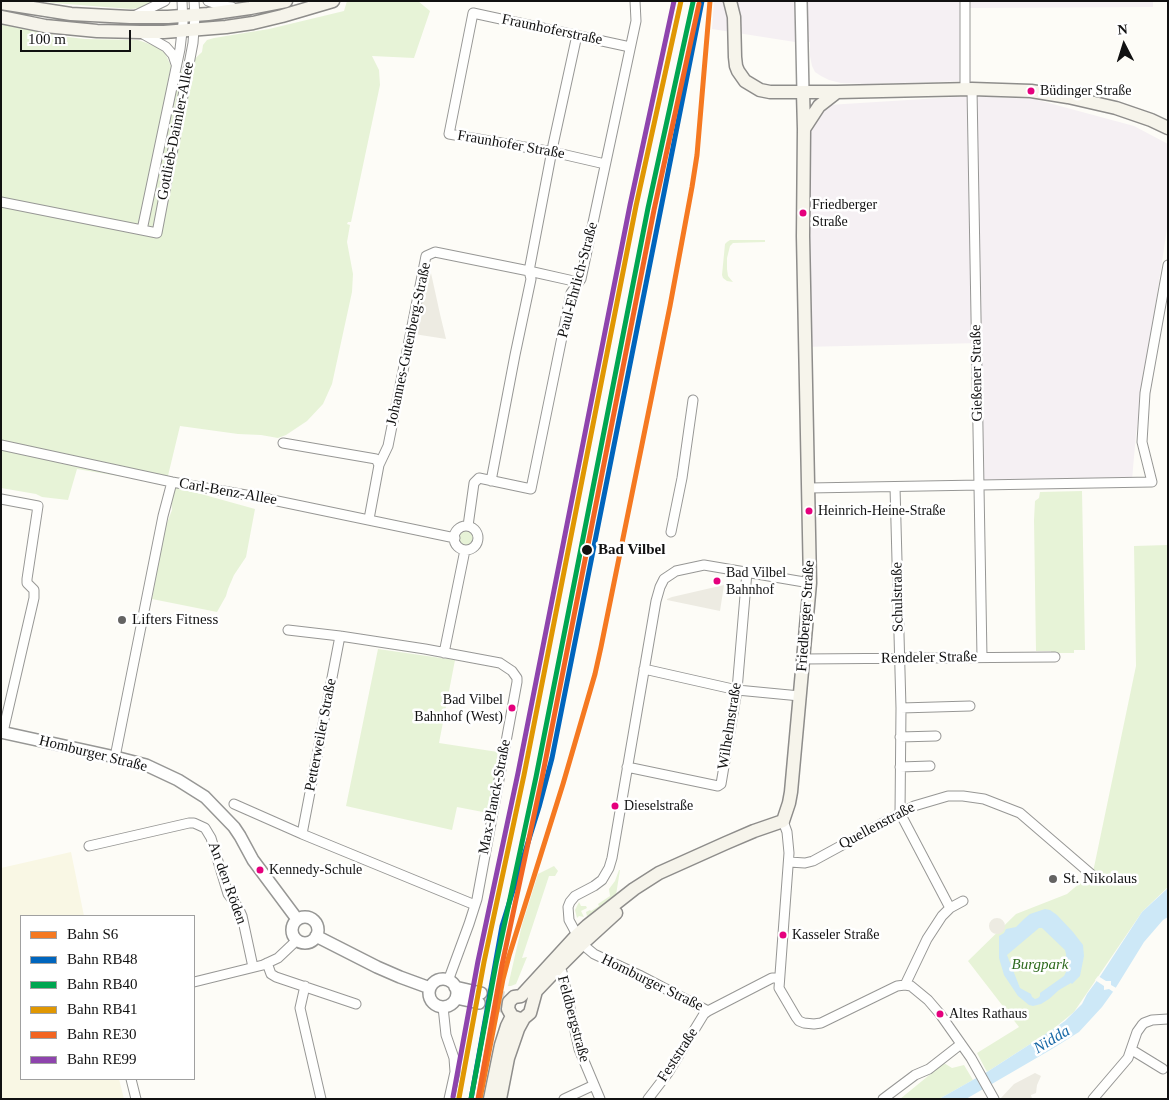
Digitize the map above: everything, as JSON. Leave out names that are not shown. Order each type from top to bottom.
[{"type":"main road","points":[[1,3],[71,14],[130,17],[189,16],[286,1]]},
{"type":"main road","points":[[1,17],[58,27],[97,31],[188,30],[252,22],[282,16],[333,1]]},
{"type":"main road","points":[[730,1],[734,17],[735,61],[738,71],[745,81],[755,88],[764,91],[1031,91],[1068,96],[1116,108],[1166,127]]},
{"type":"main road","name":"Friedberger Straße","points":[[783,821],[792,792],[810,582],[803,236],[803,92]]},
{"type":"main road","points":[[804,129],[820,106],[837,92]]},
{"type":"main road","points":[[490,1099],[501,1045],[512,1006],[605,912],[634,889],[660,873],[754,831],[783,821]]},
{"type":"main road","points":[[512,1006],[528,999],[531,1006],[536,991],[558,968],[579,940]]},
{"type":"main road","points":[[500,1099],[508,1058],[518,1029],[512,1006]]},
{"type":"street","points":[[130,17],[165,1]]},
{"type":"street","points":[[182,1],[189,16]]},
{"type":"street","points":[[188,30],[189,16],[194,1]]},
{"type":"street","points":[[208,1],[222,6],[250,8]]},
{"type":"street","name":"Paul-Ehrlich-Straße","points":[[491,481],[531,489],[572,293],[581,279],[636,21],[635,1]]},
{"type":"street","name":"Friedberger Straße","points":[[801,1],[803,92]]},
{"type":"street","name":"Gießener Straße","points":[[965,1],[969,90],[982,657]]},
{"type":"street","name":"Fraunhoferstraße","points":[[473,13],[630,47]]},
{"type":"street","name":"Fraunhofer Straße","points":[[473,13],[449,134],[553,152],[605,164]]},
{"type":"street","name":"Gottlieb-Daimler-Allee","points":[[188,30],[189,65],[157,233],[142,230],[176,66],[188,30]]},
{"type":"street","name":"Gottlieb-Daimler-Allee","points":[[140,32],[166,47],[173,55],[176,66]]},
{"type":"street","points":[[468,526],[474,483],[478,478],[491,481],[531,279],[529,271],[577,35]]},
{"type":"street","points":[[1,202],[142,230]]},
{"type":"street","name":"Johannes-Gutenberg-Straße","points":[[377,462],[388,446],[426,256],[434,252],[578,282]]},
{"type":"street","points":[[809,488],[1152,482],[1142,442],[1145,393],[1168,265]]},
{"type":"street","points":[[672,532],[693,400]]},
{"type":"street","points":[[283,443],[377,462],[368,519]]},
{"type":"street","name":"Carl-Benz-Allee","points":[[1,445],[172,482],[263,498],[454,538]]},
{"type":"street","points":[[115,757],[163,516],[172,482]]},
{"type":"street","name":"Schulstraße","points":[[895,487],[900,708],[900,813],[950,908]]},
{"type":"street","points":[[1,499],[38,506],[27,579],[34,590],[34,598],[2,732]]},
{"type":"street","points":[[463,526],[468,526],[476,531],[478,541],[470,550],[465,550],[457,545],[454,538],[459,529],[463,526]]},
{"type":"street","points":[[444,653],[465,550]]},
{"type":"street","points":[[579,940],[569,920],[568,907],[575,896],[602,880],[612,858],[657,599],[664,579],[676,571],[704,565],[810,582]]},
{"type":"street","name":"Wilhelmstraße","points":[[627,767],[720,785],[737,690],[746,572]]},
{"type":"street","name":"Max-Planck-Straße","points":[[288,630],[340,636],[500,663],[512,671],[517,678],[475,904],[453,969],[453,989]]},
{"type":"street","name":"Petterweiler Straße","points":[[302,834],[340,636]]},
{"type":"street","name":"Rendeler Straße","points":[[803,659],[1055,657]]},
{"type":"street","points":[[644,669],[737,690],[800,696]]},
{"type":"street","points":[[900,708],[970,706]]},
{"type":"street","name":"Homburger Straße","points":[[2,732],[146,765],[178,780],[205,797],[234,827],[253,860],[297,919]]},
{"type":"street","points":[[900,737],[936,736]]},
{"type":"street","points":[[900,767],[930,766]]},
{"type":"street","name":"Quellenstraße","points":[[789,862],[805,863],[813,861],[918,804],[948,796],[971,796],[1017,811],[1092,875]]},
{"type":"street","points":[[234,804],[302,834],[475,904]]},
{"type":"street","name":"Friedberger Straße","points":[[783,821],[787,832],[789,862],[779,988],[796,1017],[799,1021],[809,1024],[821,1023],[897,986],[905,985]]},
{"type":"street","name":"An den Röden","points":[[89,846],[189,823],[205,828],[211,838],[228,894],[242,916],[254,967]]},
{"type":"street","points":[[963,901],[950,908],[942,916],[927,939],[905,985],[911,986],[934,1006],[962,1044],[993,1097]]},
{"type":"street","points":[[301,917],[308,917],[315,921],[318,928],[316,936],[308,942],[300,942],[292,933],[294,922],[301,917]]},
{"type":"street","points":[[316,936],[377,967],[430,988]]},
{"type":"street","points":[[195,982],[267,963],[278,958],[297,940]]},
{"type":"street","name":"Homburger Straße","points":[[579,940],[594,954],[708,1011],[772,978],[779,978]]},
{"type":"street","points":[[267,963],[271,974],[276,977],[356,1004]]},
{"type":"street","name":"Feldbergstraße","points":[[558,968],[562,972],[579,1049],[600,1099]]},
{"type":"street","points":[[453,989],[453,1003],[448,1006],[438,1006],[430,998],[430,988],[440,980],[453,989],[480,998]]},
{"type":"street","points":[[305,986],[300,1008],[320,1099]]},
{"type":"street","points":[[443,1007],[446,1035],[454,1058],[455,1072],[449,1099]]},
{"type":"street","name":"Feststraße","points":[[648,1099],[668,1073],[704,1014],[708,1011]]},
{"type":"street","points":[[1094,1099],[1126,1062],[1132,1050],[1137,1032],[1144,1023],[1152,1020],[1168,1019]]},
{"type":"street","points":[[883,1099],[909,1078],[929,1069],[962,1044]]},
{"type":"street","points":[[1132,1050],[1163,1069]]},
{"type":"street","points":[[131,1080],[136,1099]]},
{"type":"street","points":[[564,1099],[594,1085]]},
{"type":"shaded area","points":[[714,1],[1153,1],[1153,7],[969,8],[971,81],[866,84],[841,83],[829,80],[815,72],[810,56],[810,42],[795,42],[712,29]]},
{"type":"shaded area","points":[[971,96],[1034,99],[1134,126],[1168,144],[1168,222],[1136,434],[1132,480],[984,482],[981,343],[801,347],[797,107]]},
{"type":"shaded area","points":[[429,264],[440,314],[446,339],[414,334]]},
{"type":"shaded area","points":[[724,585],[720,611],[667,600],[672,597]]},
{"type":"shaded area","points":[[71,852],[84,915],[20,915],[20,1080],[119,1080],[124,1099],[1,1099],[1,868]]},
{"type":"shaded area","points":[[994,918],[1000,918],[1005,923],[1003,932],[994,934],[989,929],[989,923]]},
{"type":"shaded area","points":[[1035,1073],[1041,1076],[1036,1093],[1031,1095],[1032,1099],[1000,1099],[1014,1084]]},
{"type":"green space","points":[[41,1],[158,1],[141,8],[131,9]]},
{"type":"green space","points":[[347,1],[418,1],[430,11],[414,58],[372,56],[379,70],[380,85],[351,222],[347,224],[350,225],[347,242],[353,274],[352,292],[332,384],[323,404],[307,421],[278,438],[180,426],[166,484],[77,469],[68,500],[42,497],[36,494],[1,488],[1,22],[59,36],[85,39],[138,40],[155,46],[165,53],[171,66],[167,85],[202,52],[203,45],[207,40],[269,29],[344,11]]},
{"type":"green space","points":[[730,240],[765,240],[765,242],[733,243],[730,246],[727,269],[728,276],[733,282],[727,281],[722,275],[725,244]]},
{"type":"green space","points":[[176,487],[255,509],[246,557],[234,575],[217,612],[152,599],[165,528],[172,510],[171,499],[173,490]]},
{"type":"green space","points":[[1082,491],[1085,650],[1074,650],[1074,653],[1036,651],[1035,501],[1039,498],[1040,492]]},
{"type":"green space","points":[[464,530],[470,530],[475,535],[473,544],[464,546],[459,541],[459,535]]},
{"type":"green space","name":"Burgpark","points":[[1168,545],[1168,887],[1142,912],[1074,1012],[1052,1030],[987,1072],[977,1053],[1019,1027],[968,961],[1016,914],[1067,894],[1093,872],[1136,666],[1134,546]]},
{"type":"green space","points":[[378,649],[455,660],[439,743],[498,752],[488,813],[457,807],[452,830],[346,806]]},
{"type":"green space","points":[[554,866],[558,871],[555,876],[549,876],[522,958],[527,957],[516,984],[508,986],[522,925],[538,874]]},
{"type":"green space","points":[[619,870],[616,895],[587,916],[586,912],[599,906],[598,904],[610,896],[609,889],[615,881]]},
{"type":"green space","points":[[579,902],[581,906],[586,906],[587,908],[581,911],[584,917],[579,916],[577,918],[575,910]]},
{"type":"green space","points":[[944,1063],[952,1068],[964,1065],[973,1080],[939,1099],[900,1099]]},
{"type":"water","name":"Nidda","points":[[1168,888],[1168,917],[1163,920],[1144,942],[1102,1007],[1079,1032],[966,1099],[939,1099],[987,1072],[1065,1021],[1082,1004],[1142,912]]},
{"type":"water","points":[[1045,909],[1057,915],[1083,945],[1084,956],[1080,976],[1072,984],[1059,990],[1041,1004],[1033,1006],[1018,996],[1004,975],[999,958],[999,936],[1006,929],[1016,927],[1030,914]],"holes":[[[1039,928],[1042,928],[1065,950],[1066,972],[1064,976],[1040,993],[1040,996],[1035,999],[1031,994],[1020,988],[1007,955]]]},
{"type":"pier","points":[[1098,976],[1106,981],[1111,981],[1111,985],[1118,989],[1115,993],[1109,989],[1104,990],[1104,986],[1095,980]]},
{"type":"tunnel","points":[[481,993],[504,997]]},
{"type":"tunnel","points":[[479,1003],[502,1007]]},
{"type":"rail line","name":"RE99","points":[[453,1097],[478,961],[518,773],[630,205],[674,1]]},
{"type":"rail line","name":"RB41","points":[[459,1098],[484,962],[524,775],[636,206],[681,1]]},
{"type":"rail line","name":"RB48","points":[[471,1099],[502,926],[539,807],[552,758],[702,1]]},
{"type":"rail line","name":"S6","points":[[480,1099],[509,956],[563,784],[601,647],[670,306],[692,187],[697,155],[710,1]]},
{"type":"rail line","name":"RB40","points":[[471,1099],[496,964],[536,777],[648,208],[693,2]]},
{"type":"rail line","name":"RE30","points":[[478,1099],[502,965],[542,778],[654,210],[699,4]]},
{"type":"place","name":"Büdinger Straße","points":[[1031,91]]},
{"type":"place","name":"Friedberger Straße","points":[[803,213]]},
{"type":"place","name":"Heinrich-Heine-Straße","points":[[809,511]]},
{"type":"place","name":"Bad Vilbel","points":[[587,550]]},
{"type":"place","name":"Bad Vilbel Bahnhof","points":[[717,581]]},
{"type":"place","name":"Lifters Fitness","points":[[122,620]]},
{"type":"place","name":"Bad Vilbel Bahnhof (West)","points":[[512,708]]},
{"type":"place","name":"Dieselstraße","points":[[615,806]]},
{"type":"place","name":"Kennedy-Schule","points":[[260,870]]},
{"type":"place","name":"St. Nikolaus","points":[[1053,879]]},
{"type":"place","name":"Kasseler Straße","points":[[783,935]]},
{"type":"place","name":"Altes Rathaus","points":[[940,1014]]}]
